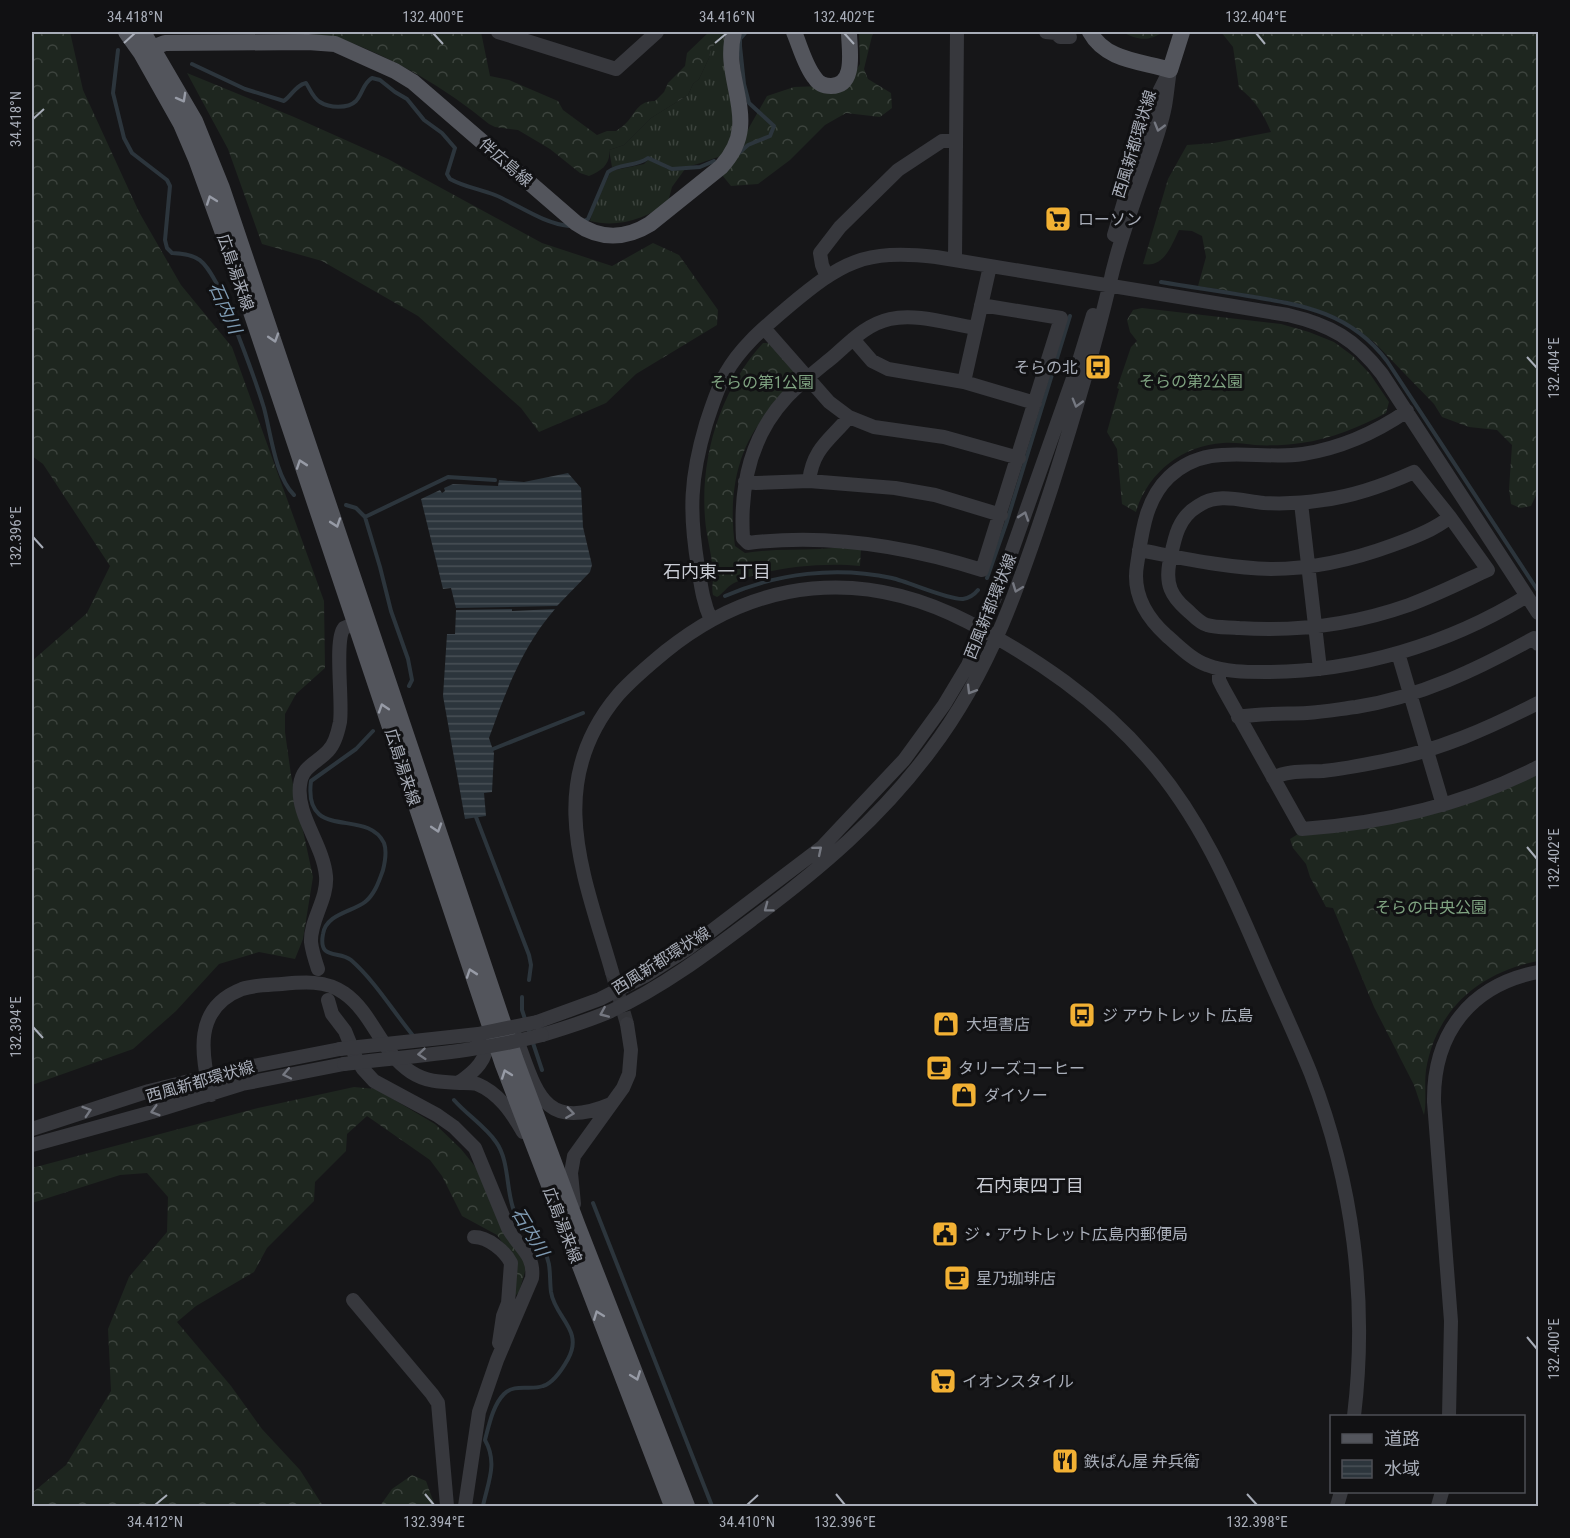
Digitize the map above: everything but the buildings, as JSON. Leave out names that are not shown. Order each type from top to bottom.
[{"type":"main road","name":"広島湯来線","points":[[126,32],[147,50]]},
{"type":"main road","name":"広島湯来線","points":[[143,32],[147,50],[196,159],[244,291],[526,1088],[687,1506]]},
{"type":"main road","name":"伴広島線","points":[[147,50],[165,43],[308,42],[335,44],[355,51],[395,70],[413,82],[576,224],[590,232],[610,236],[633,233],[651,224],[721,167],[730,156],[739,133],[741,112],[730,55],[734,32]]},
{"type":"main road","points":[[794,32],[813,75],[820,83],[829,86],[837,85],[848,74],[849,32]]},
{"type":"main road","points":[[1090,32],[1100,46],[1113,55],[1170,70],[1182,32]]},
{"type":"main road","name":"広島湯来線","points":[[361,620],[490,1028],[672,1506]]},
{"type":"main road","points":[[609,1345],[610,1371],[662,1506]]},
{"type":"street","points":[[498,32],[616,69],[657,32]]},
{"type":"street","points":[[955,260],[957,32]]},
{"type":"street","points":[[1046,32],[1056,33],[1060,37],[1070,37]]},
{"type":"street","name":"西風新都環状線","points":[[32,1145],[212,1095],[242,1084],[344,1064],[482,1048],[540,1029],[660,968],[741,910],[822,847],[917,744],[968,665],[1105,285],[1153,104],[1170,70]]},
{"type":"street","points":[[827,276],[820,254],[840,227],[897,170],[942,141],[956,141]]},
{"type":"street","points":[[711,620],[704,603],[693,538],[691,506],[693,474],[704,431],[720,385],[738,355],[764,328],[827,276],[850,263],[882,255],[908,254],[1288,315],[1329,327],[1348,338],[1364,352],[1382,374],[1539,613]]},
{"type":"street","points":[[964,382],[990,266]]},
{"type":"street","name":"西風新都環状線","points":[[32,1129],[149,1091],[238,1069],[340,1049],[577,1025],[656,987],[698,960],[794,888],[833,857],[873,819],[908,779],[930,752],[981,672],[1025,567],[1053,482],[1104,310],[1105,285]]},
{"type":"street","points":[[976,328],[914,318],[900,318],[873,325],[807,378],[786,398],[770,419],[753,453],[745,482],[743,538],[748,543],[816,539],[881,545],[930,554],[982,570],[1019,458],[1061,318],[981,305]]},
{"type":"street","points":[[764,328],[829,402],[849,417],[874,427],[944,437],[1019,458]]},
{"type":"street","points":[[853,339],[872,361],[888,369],[964,382],[1035,403]]},
{"type":"street","points":[[1407,411],[1364,436],[1319,451],[1283,456],[1217,454],[1184,465],[1162,485],[1146,513],[1136,579],[1144,611],[1187,653],[1204,664],[1219,669],[1260,672],[1320,669],[1398,653],[1433,641],[1499,612],[1527,596]]},
{"type":"street","points":[[809,481],[812,463],[820,448],[849,417]]},
{"type":"street","points":[[1414,472],[1450,517],[1488,570],[1409,605],[1353,620],[1314,627],[1257,629],[1204,624],[1181,604],[1171,591],[1168,580],[1176,534],[1182,520],[1197,506],[1209,500],[1226,498],[1264,503],[1323,500],[1358,493],[1414,472]]},
{"type":"street","points":[[745,482],[809,481],[915,491],[955,500],[1001,515]]},
{"type":"street","points":[[1301,502],[1320,669]]},
{"type":"street","points":[[1139,550],[1219,564],[1272,569],[1308,566],[1340,561],[1379,550],[1441,525],[1450,517]]},
{"type":"street","points":[[612,972],[577,840],[575,796],[582,759],[598,724],[628,685],[674,645],[711,620],[736,607],[772,595],[812,588],[846,587],[910,598],[948,612],[1020,650],[1081,693],[1124,731],[1157,768],[1188,811],[1227,881],[1310,1072],[1341,1172],[1353,1232],[1359,1293],[1359,1358],[1354,1415]]},
{"type":"street","points":[[318,969],[311,941],[325,888],[326,875],[320,850],[300,801],[300,784],[304,771],[329,750],[335,740],[340,720],[341,702],[339,639],[341,630],[361,620]]},
{"type":"street","points":[[1238,717],[1309,713],[1358,707],[1410,695],[1470,672],[1534,638],[1539,644]]},
{"type":"street","points":[[1398,653],[1443,806]]},
{"type":"street","points":[[1219,669],[1219,680],[1238,717],[1302,830],[1396,817],[1443,806],[1512,780],[1539,767]]},
{"type":"street","points":[[1273,778],[1282,773],[1334,769],[1383,761],[1427,750],[1470,735],[1539,703]]},
{"type":"street","points":[[1449,1415],[1451,1322],[1434,1102],[1436,1069],[1439,1055],[1452,1027],[1472,1002],[1511,978],[1539,972]]},
{"type":"street","points":[[488,980],[510,1022],[534,1084],[546,1103],[556,1110],[574,1114],[590,1112],[611,1104]]},
{"type":"street","points":[[212,1095],[204,1054],[204,1031],[207,1021],[218,1006],[242,990],[307,982],[331,986],[351,998],[388,1050],[409,1071],[435,1082],[476,1083],[503,1102],[536,1153]]},
{"type":"street","points":[[328,1000],[332,1014],[345,1031],[356,1058],[374,1081],[437,1115],[454,1127],[475,1148],[508,1228],[513,1238],[530,1258],[533,1267],[532,1278],[497,1360],[479,1412],[465,1506]]},
{"type":"street","points":[[577,1224],[571,1165],[579,1147],[598,1125],[623,1088],[630,1067],[631,1050],[627,1024]]},
{"type":"street","points":[[458,1083],[482,1063],[489,1044],[490,1028]]},
{"type":"street","points":[[474,1237],[486,1240],[504,1253],[511,1263],[497,1360]]},
{"type":"street","points":[[353,1300],[438,1403],[447,1506]]},
{"type":"green space","points":[[32,32],[70,32],[83,90],[139,212],[181,285],[232,347],[324,601],[325,668],[296,694],[285,714],[291,775],[313,877],[303,939],[295,959],[259,952],[219,964],[176,1011],[133,1049],[32,1085],[32,661],[87,613],[110,566],[43,464],[32,456]]},
{"type":"green space","points":[[306,32],[481,32],[490,76],[509,80],[558,101],[563,110],[597,135],[607,131],[616,131],[642,104],[655,101],[664,92],[668,83],[685,66],[687,53],[709,32],[723,32],[710,51],[699,79],[693,84],[688,95],[651,118],[624,145],[609,150],[607,163],[589,176],[580,173],[550,149],[518,130],[489,124],[455,98],[401,65],[342,39]]},
{"type":"green space","points":[[723,32],[730,32],[736,118],[726,155],[683,168],[670,167],[648,157],[639,162],[612,167],[609,150],[624,145],[651,118],[688,95],[693,84],[699,79],[710,51]]},
{"type":"green space","points":[[859,32],[873,32],[864,69],[868,79],[891,93],[892,108],[880,117],[846,113],[825,125],[790,160],[758,184],[731,186],[722,175],[767,96],[794,87],[847,85],[860,64]]},
{"type":"green space","points":[[1122,32],[1163,32],[1143,39]]},
{"type":"green space","points":[[1221,32],[1538,32],[1538,491],[1531,506],[1520,508],[1511,504],[1509,489],[1512,445],[1497,430],[1469,427],[1442,417],[1434,404],[1374,342],[1337,317],[1282,300],[1198,286],[1206,257],[1202,236],[1192,231],[1179,230],[1170,249],[1162,259],[1156,263],[1143,264],[1168,179],[1187,145],[1214,143],[1271,132],[1258,107],[1239,88],[1233,47]]},
{"type":"green space","points":[[187,73],[388,159],[542,243],[612,266],[653,243],[679,255],[718,310],[717,325],[636,374],[606,403],[539,432],[521,408],[418,316],[322,261],[262,244],[228,149]]},
{"type":"green space","points":[[649,159],[667,169],[685,169],[672,187],[668,202],[651,213],[621,223],[590,221],[611,171],[644,164]]},
{"type":"green space","name":"そらの第2公園","points":[[1142,308],[1281,324],[1334,342],[1353,356],[1370,374],[1389,402],[1386,413],[1345,432],[1323,439],[1272,445],[1223,443],[1194,449],[1181,455],[1158,474],[1141,498],[1136,512],[1122,504],[1117,449],[1107,432],[1119,389],[1117,388],[1131,347],[1137,341],[1130,332],[1127,320],[1133,310]]},
{"type":"green space","name":"そらの第1公園","points":[[763,343],[770,343],[796,373],[796,382],[761,421],[739,465],[733,497],[735,546],[745,553],[861,549],[860,566],[813,565],[763,573],[734,583],[717,597],[712,592],[713,575],[705,518],[704,495],[710,448],[725,402],[748,361]]},
{"type":"green space","name":"そらの中央公園","points":[[1538,772],[1538,961],[1497,974],[1464,997],[1451,1012],[1431,1048],[1426,1070],[1424,1115],[1414,1085],[1374,1007],[1333,908],[1326,907],[1310,877],[1306,864],[1293,848],[1290,839],[1298,834],[1319,833]]},
{"type":"green space","points":[[354,1087],[376,1089],[435,1124],[461,1149],[482,1175],[527,1265],[519,1292],[513,1298],[512,1256],[497,1235],[462,1216],[442,1176],[430,1160],[367,1116],[347,1134],[346,1151],[315,1182],[314,1201],[267,1248],[254,1272],[196,1306],[177,1322],[231,1386],[262,1429],[300,1470],[323,1506],[32,1506],[32,1493],[66,1465],[111,1391],[108,1329],[129,1277],[167,1232],[168,1197],[147,1173],[120,1175],[32,1203],[32,1168],[258,1108]]},
{"type":"green space","points":[[412,1475],[426,1481],[435,1506],[380,1506],[392,1489]]},
{"type":"water","points":[[568,473],[581,488],[583,527],[592,565],[590,572],[557,606],[456,608],[451,588],[443,589],[421,499],[440,490],[442,493],[445,491],[444,488],[453,484],[498,486],[499,480],[524,482]]},
{"type":"water","points":[[512,609],[512,611],[555,609],[524,654],[489,738],[494,753],[492,792],[484,793],[486,816],[465,819],[443,696],[447,634],[455,634],[456,610]]},
{"type":"waterway","points":[[739,153],[748,145],[770,136],[774,126],[749,103],[744,84],[740,46],[740,39],[746,32]]},
{"type":"waterway","name":"石内川","points":[[118,50],[113,93],[124,138],[132,153],[167,180],[170,186],[165,240],[167,248],[172,253],[197,258],[211,273],[220,289],[264,408],[278,466],[282,477],[294,495]]},
{"type":"waterway","points":[[192,64],[245,89],[284,101],[297,88],[306,83],[318,100],[333,106],[353,104],[369,80],[372,78],[380,80],[407,99],[424,120],[442,133],[455,148],[447,174],[450,179],[495,195],[549,221],[569,226]]},
{"type":"waterway","points":[[584,221],[588,219],[608,172],[612,169],[638,163],[648,158],[672,169],[700,167],[714,161]]},
{"type":"waterway","points":[[1161,282],[1288,303],[1325,314],[1358,332],[1387,361],[1538,591]]},
{"type":"waterway","points":[[987,578],[1007,521],[1070,316]]},
{"type":"waterway","points":[[365,517],[448,477],[495,480]]},
{"type":"waterway","name":"石内川","points":[[346,505],[356,508],[365,517],[391,611],[408,659],[412,680],[409,686]]},
{"type":"waterway","points":[[725,596],[786,577],[829,572],[871,574],[892,578],[957,599],[967,598],[978,590]]},
{"type":"waterway","points":[[493,749],[583,713]]},
{"type":"waterway","name":"石内川","points":[[373,731],[356,749],[311,781],[311,800],[317,812],[326,818],[364,827],[376,833],[384,843],[385,849],[383,870],[371,895],[365,902],[329,922],[325,927],[322,942],[326,951],[346,957],[360,969],[415,1038]]},
{"type":"waterway","points":[[476,817],[529,955],[531,965],[529,980]]},
{"type":"waterway","points":[[522,997],[522,1010],[542,1070]]},
{"type":"waterway","name":"石内川","points":[[454,1100],[487,1131],[500,1149],[513,1208],[546,1254],[551,1292],[573,1340],[568,1359],[561,1371],[550,1382],[538,1387],[508,1391],[497,1404],[485,1440],[489,1448],[491,1465],[483,1506]]},
{"type":"waterway","points":[[593,1203],[712,1506]]},
{"type":"tunnel","points":[[612,972],[627,1024]]},
{"type":"place","name":"ローソン","points":[[1058,219]]},
{"type":"place","name":"そらの北","points":[[1098,367]]},
{"type":"place","name":"ジ アウトレット 広島","points":[[1082,1015]]},
{"type":"place","name":"大垣書店","points":[[946,1024]]},
{"type":"place","name":"タリーズコーヒー","points":[[939,1068]]},
{"type":"place","name":"ダイソー","points":[[964,1095]]},
{"type":"place","name":"ジ・アウトレット広島内郵便局","points":[[945,1234]]},
{"type":"place","name":"星乃珈琲店","points":[[957,1278]]},
{"type":"place","name":"イオンスタイル","points":[[943,1381]]},
{"type":"place","name":"鉄ぱん屋 弁兵衛","points":[[1065,1461]]},
{"type":"district","name":"石内東一丁目","points":[[717,572]]},
{"type":"district","name":"石内東四丁目","points":[[1030,1186]]}]
